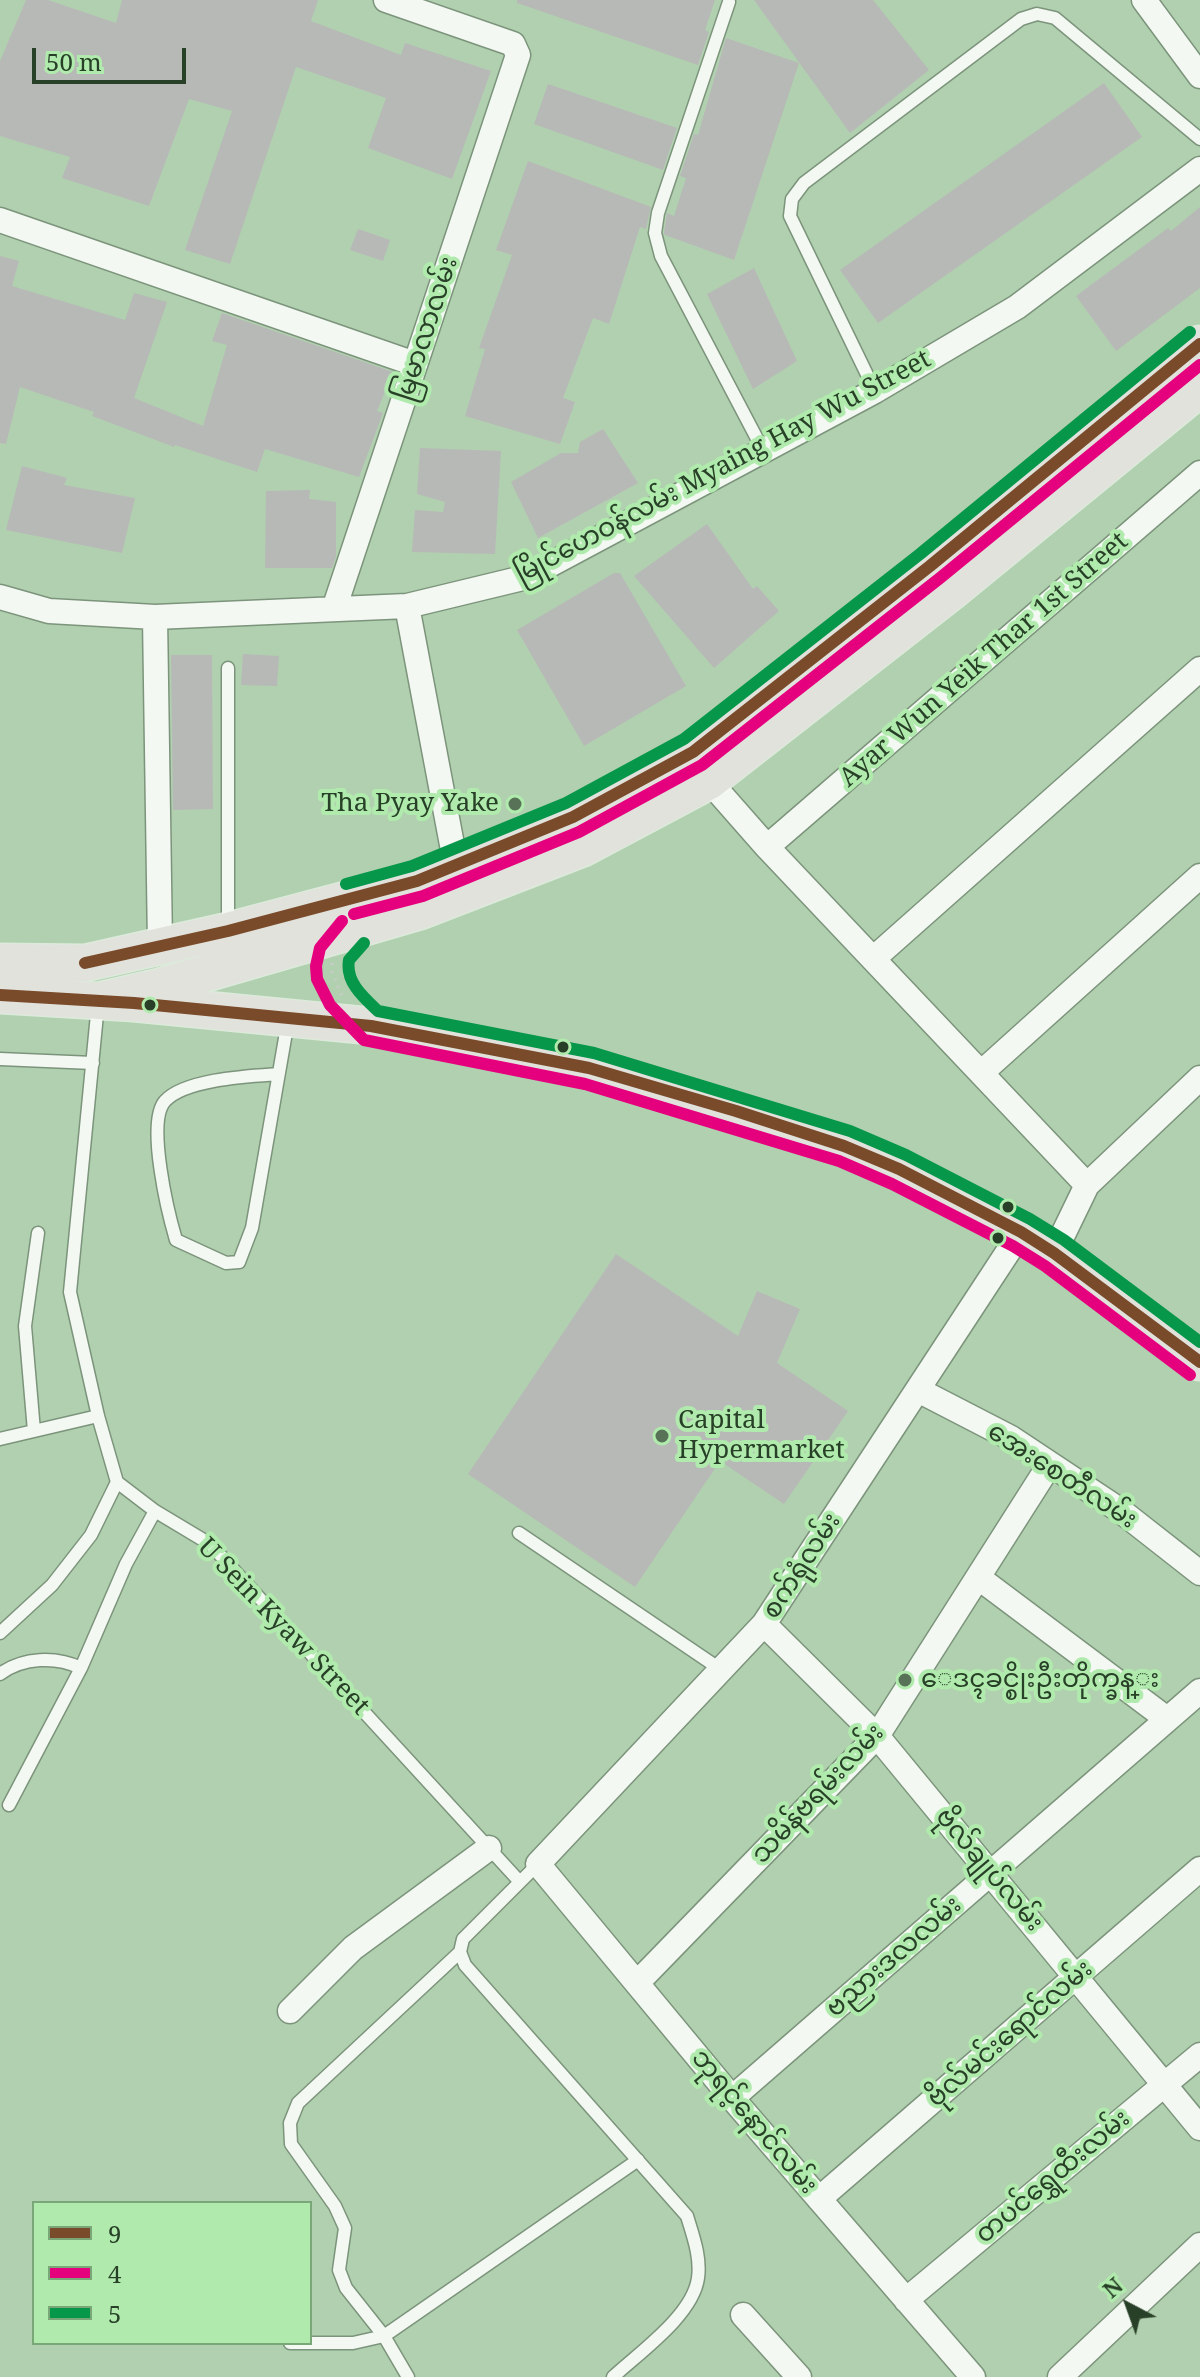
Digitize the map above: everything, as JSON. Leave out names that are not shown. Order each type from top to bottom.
[{"type":"main road","points":[[90,1001],[159,987],[227,966],[352,915],[417,881],[701,767],[930,566],[1200,344]]},
{"type":"main road","points":[[0,962],[85,963],[228,931],[454,899],[583,848],[951,592],[1200,388]]},
{"type":"main road","points":[[85,963],[90,1001]]},
{"type":"main road","points":[[0,995],[371,1026],[589,1068],[736,1111],[844,1146],[899,1169],[1021,1232],[1054,1253],[1200,1362]]},
{"type":"street","name":"မြမာလာလမ်း","points":[[334,609],[518,55],[513,44],[386,0]]},
{"type":"street","points":[[1144,0],[1200,76]]},
{"type":"street","name":"မြိုင်ဟေဝန်လမ်း Myaing Hay Wu Street","points":[[0,597],[49,611],[155,617],[407,606],[527,577],[875,391],[1017,307],[1200,169]]},
{"type":"street","points":[[0,220],[415,364]]},
{"type":"street","name":"Ayar Wun Yeik Thar 1st Street","points":[[767,847],[1200,473]]},
{"type":"street","points":[[407,606],[456,866]]},
{"type":"street","points":[[155,617],[160,945]]},
{"type":"street","points":[[873,959],[1200,669]]},
{"type":"street","points":[[701,767],[767,847],[1087,1185]]},
{"type":"street","points":[[981,1073],[1200,876]]},
{"type":"street","points":[[1054,1253],[1087,1185],[1200,1078]]},
{"type":"street","name":"စက်ရုံလမ်း","points":[[538,1864],[764,1624],[1021,1232]]},
{"type":"street","name":"အေးစေတီလမ်း","points":[[918,1390],[1011,1438],[1121,1511],[1200,1573]]},
{"type":"street","name":"သမိန်ဗရမ်းလမ်း","points":[[637,1983],[877,1736],[1050,1464]]},
{"type":"street","points":[[979,1578],[1167,1719]]},
{"type":"street","name":"ဗိုလ်ချုပ်လမ်း","points":[[764,1624],[877,1736],[1200,2128]]},
{"type":"street","name":"ဗညားဒလလမ်း","points":[[732,2098],[1200,1691]]},
{"type":"street","points":[[290,2011],[353,1948],[489,1848]]},
{"type":"street","name":"ဘုရင့်နောင်လမ်း","points":[[538,1864],[732,2098],[973,2377]]},
{"type":"street","name":"ဗိုလ်မင်းရောင်လမ်း","points":[[819,2199],[1200,1869]]},
{"type":"street","name":"တပင်ရွှေထီးလမ်း","points":[[906,2300],[1200,2055]]},
{"type":"street","points":[[1060,2377],[1200,2245]]},
{"type":"street","points":[[743,2315],[799,2377]]},
{"type":"lane","points":[[729,2],[658,213],[655,233],[661,256],[764,452]]},
{"type":"lane","points":[[875,391],[790,216],[792,199],[804,183],[1021,19],[1037,14],[1055,18],[1200,139]]},
{"type":"lane","points":[[228,668],[228,931]]},
{"type":"lane","points":[[0,1633],[52,1585],[91,1535],[117,1482],[98,1416],[70,1292],[93,1063],[90,1001]]},
{"type":"lane","points":[[278,1074],[187,1088],[167,1098],[157,1113],[164,1198],[176,1240],[226,1263],[239,1262],[252,1228],[288,1017]]},
{"type":"lane","points":[[0,1059],[93,1063]]},
{"type":"lane","points":[[34,1431],[25,1326],[38,1233]]},
{"type":"lane","points":[[0,1439],[98,1416]]},
{"type":"lane","name":"U Sein Kyaw Street","points":[[117,1482],[155,1511],[210,1544],[520,1882]]},
{"type":"lane","points":[[9,1805],[81,1668],[126,1564],[155,1511]]},
{"type":"lane","points":[[519,1533],[720,1669]]},
{"type":"lane","points":[[0,1674],[30,1661],[64,1660],[81,1668]]},
{"type":"lane","points":[[408,2377],[384,2336],[346,2288],[339,2270],[345,2228],[335,2206],[291,2144],[290,2123],[298,2103],[460,1952],[463,1939],[538,1864]]},
{"type":"lane","points":[[460,1952],[465,1965],[687,2216],[697,2250],[698,2279],[684,2311],[613,2377]]},
{"type":"lane","points":[[312,2343],[353,2343],[384,2336],[638,2160]]},
{"type":"path","points":[[352,915],[332,958],[332,971],[340,993],[353,1011],[371,1026]]},
{"type":"building","points":[[26,0],[48,0],[116,23],[122,0],[318,0],[311,21],[401,55],[405,43],[491,71],[452,179],[368,148],[386,98],[296,67],[230,264],[185,250],[232,111],[189,99],[149,206],[62,178],[70,157],[0,136],[0,61]]},
{"type":"building","points":[[517,0],[715,0],[698,65],[517,3]]},
{"type":"building","points":[[754,0],[873,0],[929,70],[850,133]]},
{"type":"building","points":[[726,38],[799,63],[734,260],[664,233],[667,213],[674,216],[686,178],[680,176],[694,134],[698,135]]},
{"type":"building","points":[[1104,83],[1142,137],[878,323],[840,270]]},
{"type":"building","points":[[548,84],[677,128],[663,170],[534,124]]},
{"type":"building","points":[[528,161],[651,207],[646,229],[640,227],[609,324],[593,318],[563,398],[575,402],[560,444],[465,416],[485,349],[479,348],[512,255],[496,250]]},
{"type":"building","points":[[1200,207],[1200,288],[1116,351],[1076,296],[1168,228],[1171,231]]},
{"type":"building","points":[[358,229],[390,240],[383,261],[350,250]]},
{"type":"building","points":[[0,256],[19,261],[12,286],[125,320],[134,293],[167,302],[134,398],[203,426],[227,345],[212,341],[222,313],[393,372],[377,411],[383,413],[359,477],[265,449],[257,472],[174,447],[92,416],[94,412],[20,387],[6,444],[0,443]]},
{"type":"building","points":[[754,268],[797,361],[753,389],[707,294]]},
{"type":"building","points":[[603,429],[638,483],[538,538],[511,482],[561,453],[578,453],[580,442]]},
{"type":"building","points":[[420,448],[501,451],[495,554],[412,552],[415,510],[443,512],[445,502],[417,494]]},
{"type":"building","points":[[22,466],[67,478],[64,485],[135,498],[122,553],[6,530]]},
{"type":"building","points":[[310,490],[309,499],[336,502],[336,557],[332,568],[265,568],[266,491]]},
{"type":"building","points":[[707,524],[753,589],[757,586],[779,611],[714,668],[634,576]]},
{"type":"building","points":[[614,573],[620,573],[686,686],[584,746],[517,630]]},
{"type":"building","points":[[243,654],[279,656],[277,686],[241,685]]},
{"type":"building","points":[[171,655],[212,655],[213,809],[173,810]]},
{"type":"building","name":"Capital Hypermarket","points":[[616,1254],[738,1336],[757,1291],[800,1309],[777,1363],[848,1411],[784,1504],[720,1461],[635,1587],[468,1474]]},
{"type":"transit line","name":"5","points":[[346,884],[412,866],[566,803],[684,739],[920,554],[1190,332]]},
{"type":"transit line","name":"9","points":[[85,963],[228,931],[417,881],[573,817],[693,752],[930,566],[1200,344]]},
{"type":"transit line","name":"4","points":[[354,914],[423,896],[579,832],[702,765],[940,578],[1200,365]]},
{"type":"transit line","name":"4","points":[[342,921],[320,948],[317,979],[330,1005],[364,1040],[585,1084],[839,1161],[892,1184],[1013,1246],[1045,1266],[1190,1375]]},
{"type":"transit line","name":"5","points":[[364,943],[349,960],[350,975],[357,989],[378,1011],[594,1053],[850,1131],[906,1155],[1030,1219],[1064,1240],[1200,1342]]},
{"type":"transit line","name":"9","points":[[0,995],[134,1003],[371,1026],[589,1068],[736,1111],[844,1146],[899,1169],[1021,1232],[1054,1253],[1200,1362]]},
{"type":"place","name":"Tha Pyay Yake","points":[[515,804]]},
{"type":"place","name":"Capital Hypermarket","points":[[662,1436]]},
{"type":"place","name":"ေဒၚခင္စိုးဦးတိုက္ခန္း","points":[[905,1680]]}]
